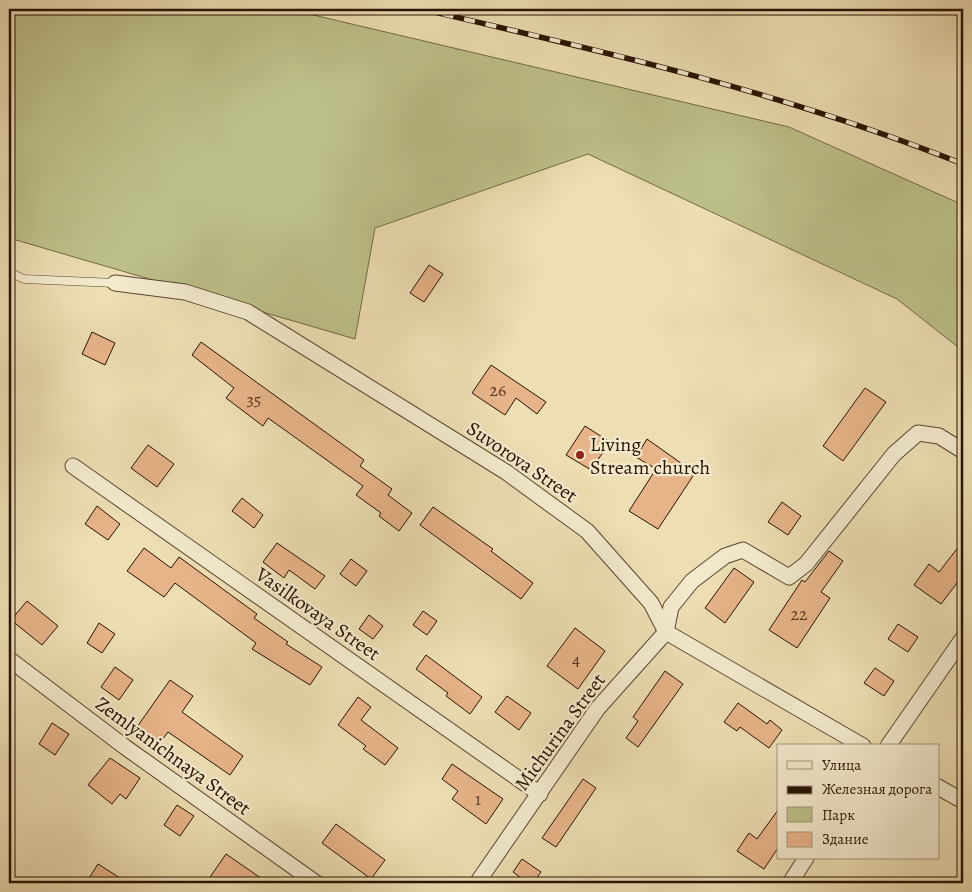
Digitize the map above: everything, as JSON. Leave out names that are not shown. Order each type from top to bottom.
[{"type":"street","name":"Suvorova Street","points":[[115,282],[185,292],[248,312],[506,472],[587,531],[651,603],[666,632]]},
{"type":"street","points":[[860,744],[666,632],[671,607],[692,581],[725,556],[742,550],[789,577],[806,564],[894,454],[918,433],[939,436],[963,452]]},
{"type":"street","name":"Vasilkovaya Street","points":[[74,466],[540,794]]},
{"type":"street","name":"Michurina Street","points":[[477,883],[598,708],[666,632]]},
{"type":"street","points":[[889,744],[963,638]]},
{"type":"street","name":"Zemlyanichnaya Street","points":[[9,659],[125,747],[316,883]]},
{"type":"street","points":[[940,788],[963,801]]},
{"type":"street","points":[[790,883],[805,860]]},
{"type":"lane","points":[[9,272],[24,280],[115,282]]},
{"type":"green space","points":[[9,9],[288,9],[789,127],[963,205],[963,351],[897,299],[588,154],[375,228],[355,339],[9,238]]},
{"type":"building","points":[[429,265],[443,274],[424,302],[410,293]]},
{"type":"building","points":[[92,332],[115,343],[105,365],[82,354]]},
{"type":"building","points":[[201,342],[364,460],[360,466],[392,489],[388,495],[412,513],[399,531],[379,516],[381,513],[356,495],[363,486],[268,418],[263,426],[226,398],[234,388],[192,355]]},
{"type":"building","points":[[491,365],[546,402],[537,414],[516,398],[505,415],[472,393]]},
{"type":"building","points":[[865,388],[886,402],[843,461],[823,446]]},
{"type":"building","points":[[585,426],[610,442],[591,470],[566,455]]},
{"type":"building","points":[[647,439],[695,473],[658,529],[629,511],[656,469],[636,457]]},
{"type":"building","points":[[148,445],[174,464],[157,487],[131,468]]},
{"type":"building","points":[[242,498],[263,515],[254,528],[232,511]]},
{"type":"building","points":[[782,502],[801,516],[788,535],[768,522]]},
{"type":"building","points":[[97,506],[120,524],[108,540],[85,524]]},
{"type":"building","points":[[433,507],[493,549],[491,551],[533,583],[521,599],[420,525]]},
{"type":"building","points":[[963,541],[963,575],[941,604],[914,585],[929,564],[939,572]]},
{"type":"building","points":[[277,543],[325,576],[315,589],[289,570],[284,578],[263,562]]},
{"type":"building","points":[[144,548],[171,568],[179,557],[257,614],[254,618],[288,642],[286,644],[322,667],[310,685],[252,649],[256,643],[175,583],[164,597],[127,571]]},
{"type":"building","points":[[829,551],[843,561],[821,592],[830,598],[797,648],[769,630],[802,580],[805,582]]},
{"type":"building","points":[[351,559],[367,571],[356,586],[340,574]]},
{"type":"building","points":[[734,568],[754,582],[725,623],[705,608]]},
{"type":"building","points":[[27,601],[58,626],[42,645],[11,620]]},
{"type":"building","points":[[423,611],[437,621],[427,635],[413,625]]},
{"type":"building","points":[[369,615],[383,626],[373,639],[359,629]]},
{"type":"building","points":[[99,623],[115,634],[102,653],[87,643]]},
{"type":"building","points":[[898,624],[918,637],[908,652],[888,639]]},
{"type":"building","points":[[575,628],[605,651],[578,689],[547,666]]},
{"type":"building","points":[[426,655],[482,697],[470,714],[446,696],[448,693],[416,669]]},
{"type":"building","points":[[115,667],[133,680],[119,700],[101,687]]},
{"type":"building","points":[[875,668],[894,681],[884,696],[864,683]]},
{"type":"building","points":[[665,671],[683,684],[638,747],[626,738],[638,721],[633,717]]},
{"type":"building","points":[[170,680],[193,696],[182,712],[243,756],[230,775],[168,732],[160,743],[137,727]]},
{"type":"building","points":[[507,696],[531,713],[519,730],[495,712]]},
{"type":"building","points":[[358,697],[371,707],[361,720],[398,748],[385,765],[363,749],[366,746],[338,725]]},
{"type":"building","points":[[738,703],[767,724],[770,720],[782,730],[769,748],[740,727],[737,731],[724,722]]},
{"type":"building","points":[[52,723],[69,734],[55,755],[39,744]]},
{"type":"building","points":[[110,758],[140,778],[126,799],[120,794],[112,804],[88,785]]},
{"type":"building","points":[[452,764],[503,799],[486,824],[452,799],[458,791],[442,779]]},
{"type":"building","points":[[583,779],[596,788],[556,847],[542,838]]},
{"type":"building","points":[[177,805],[194,816],[180,836],[164,825]]},
{"type":"building","points":[[777,811],[777,850],[764,869],[737,851],[749,833],[757,839]]},
{"type":"building","points":[[336,824],[385,860],[371,879],[322,843]]},
{"type":"building","points":[[226,854],[268,883],[206,883]]},
{"type":"building","points":[[522,859],[541,872],[533,883],[528,883],[513,872]]},
{"type":"building","points":[[98,864],[128,883],[86,883]]},
{"type":"railway","points":[[421,9],[627,58],[762,95],[829,116],[963,164]]},
{"type":"place","name":"Living Stream church","points":[[580,455]]}]
